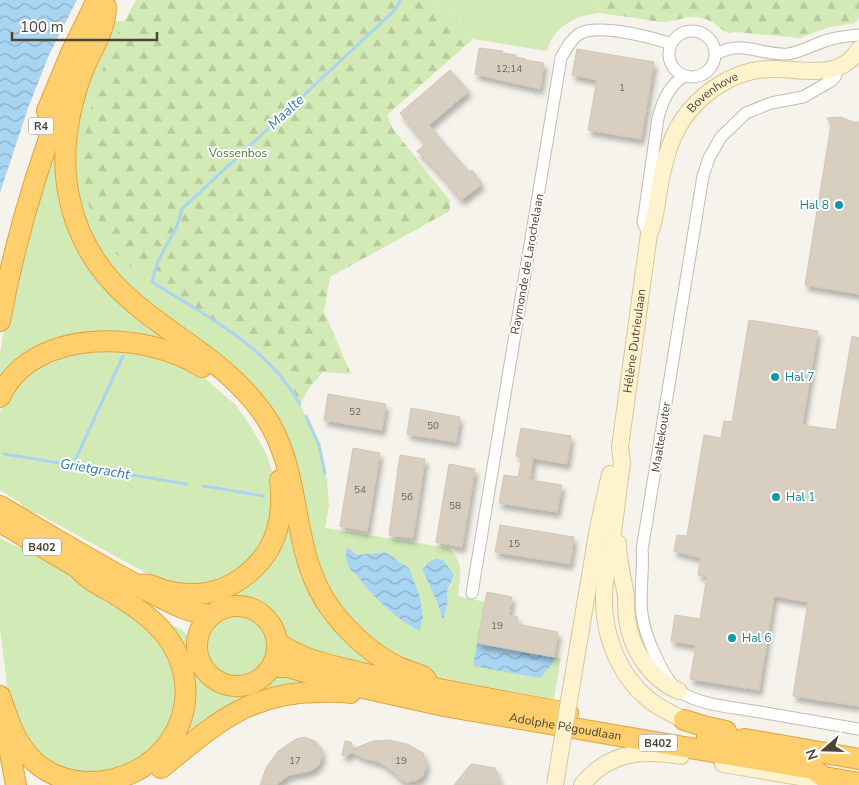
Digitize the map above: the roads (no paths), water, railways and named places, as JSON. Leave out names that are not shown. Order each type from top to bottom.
[{"type":"highway","name":"R4","points":[[0,258],[22,178],[50,103],[71,53],[104,2]]},
{"type":"highway","points":[[0,321],[8,275],[33,184],[70,84],[104,2]]},
{"type":"highway","points":[[104,2],[106,19],[82,73],[73,100],[68,126],[66,178],[72,208],[85,244],[98,266],[116,288],[136,306],[207,358],[250,397],[264,415],[285,458],[304,553],[310,572],[327,604],[343,625],[358,640],[396,666],[424,677],[431,687]]},
{"type":"highway","points":[[0,397],[10,381],[22,368],[40,356],[82,342],[128,342],[167,350],[191,360],[227,386],[257,421],[276,460],[282,494],[277,530],[270,546],[259,562],[248,574],[230,585],[213,591],[197,594],[179,594],[150,584],[138,585]]},
{"type":"highway","name":"B402","points":[[3,516],[187,611],[212,615]]},
{"type":"highway","name":"B402","points":[[3,516],[78,568],[182,621],[199,634]]},
{"type":"highway","points":[[0,698],[18,742],[31,758],[47,771],[62,778],[92,783],[118,781],[146,768],[157,759],[172,740],[182,718],[186,692],[182,666],[171,642],[152,620],[120,597],[85,577],[78,568]]},
{"type":"highway","points":[[238,606],[252,609],[265,616],[273,628],[277,642],[277,655],[272,667],[262,678],[250,684],[235,686],[221,683],[209,675],[201,663],[197,649],[199,634],[204,624],[212,615],[224,608],[238,606]]},
{"type":"highway","name":"Adolphe Pégoudlaan","points":[[277,642],[299,655],[340,668],[431,687],[732,742],[745,739],[859,759]]},
{"type":"highway","name":"Adolphe Pégoudlaan","points":[[272,667],[288,667],[378,692],[444,706],[813,769],[824,776],[859,783]]},
{"type":"highway","points":[[140,785],[224,718],[249,705],[274,696],[304,692],[343,692],[363,696],[378,692]]},
{"type":"highway","points":[[0,698],[16,785]]},
{"type":"highway","points":[[684,720],[734,732],[745,739]]},
{"type":"highway","points":[[0,761],[5,785]]},
{"type":"street","name":"Raymonde de Larochelaan","points":[[472,593],[561,58],[568,44],[579,34],[591,30],[604,30],[657,39],[671,44]]},
{"type":"street","points":[[690,30],[705,34],[711,39],[715,46],[716,54],[711,68],[699,76],[684,76],[677,72],[669,59],[671,44],[676,37],[682,32],[690,30]]},
{"type":"street","points":[[716,54],[724,50],[741,47],[786,54],[797,52],[838,36],[859,35]]},
{"type":"street","points":[[838,69],[852,59],[859,49]]},
{"type":"street","name":"Bovenhove","points":[[649,234],[654,223],[671,141],[679,125],[698,101],[734,76],[758,70],[783,68],[820,71],[838,69]]},
{"type":"street","name":"Maaltekouter","points":[[679,691],[658,660],[642,616],[640,593],[643,568],[642,550],[703,176],[709,158],[721,137],[746,112],[771,103],[803,97],[831,81],[838,69]]},
{"type":"street","points":[[649,234],[643,222],[658,118],[663,101],[669,90],[684,76]]},
{"type":"street","name":"Hélène Dutrieulaan","points":[[615,514],[622,463],[620,447],[649,234]]},
{"type":"street","name":"Hélène Dutrieulaan","points":[[555,785],[598,528],[607,494],[612,462],[620,447]]},
{"type":"street","points":[[615,514],[620,525],[618,558],[630,635],[636,649],[651,671],[669,687],[709,703],[859,729]]},
{"type":"street","points":[[615,514],[604,595],[608,632],[614,652],[622,669],[648,699],[684,720]]},
{"type":"street","points":[[582,785],[595,771],[609,761],[629,754],[649,752],[812,779],[824,776]]},
{"type":"water","points":[[0,0],[77,0],[49,55],[28,108],[0,193]]},
{"type":"water","points":[[349,548],[357,555],[385,552],[409,568],[420,597],[423,617],[420,631],[386,608],[351,570],[346,558],[346,550]]},
{"type":"water","points":[[443,560],[454,575],[447,591],[448,602],[443,621],[438,604],[422,569],[430,561]]},
{"type":"water","points":[[477,643],[554,657],[552,664],[540,678],[473,666]]},
{"type":"waterway","name":"Maalte","points":[[300,404],[286,383],[253,349],[214,320],[152,282],[158,261],[177,226],[182,209],[396,9],[400,0]]},
{"type":"waterway","name":"Maalte","points":[[73,465],[123,356]]},
{"type":"waterway","points":[[306,416],[319,445],[325,473]]},
{"type":"waterway","name":"Grietgracht","points":[[4,454],[187,484]]},
{"type":"waterway","name":"Grietgracht","points":[[204,486],[264,496]]},
{"type":"place","name":"Hal 8","points":[[839,205]]},
{"type":"place","name":"Hal 7","points":[[775,377]]},
{"type":"place","name":"Hal 1","points":[[776,497]]},
{"type":"place","name":"Hal 6","points":[[732,638]]},
{"type":"park label","name":"Vossenbos","points":[[238,153]]}]
